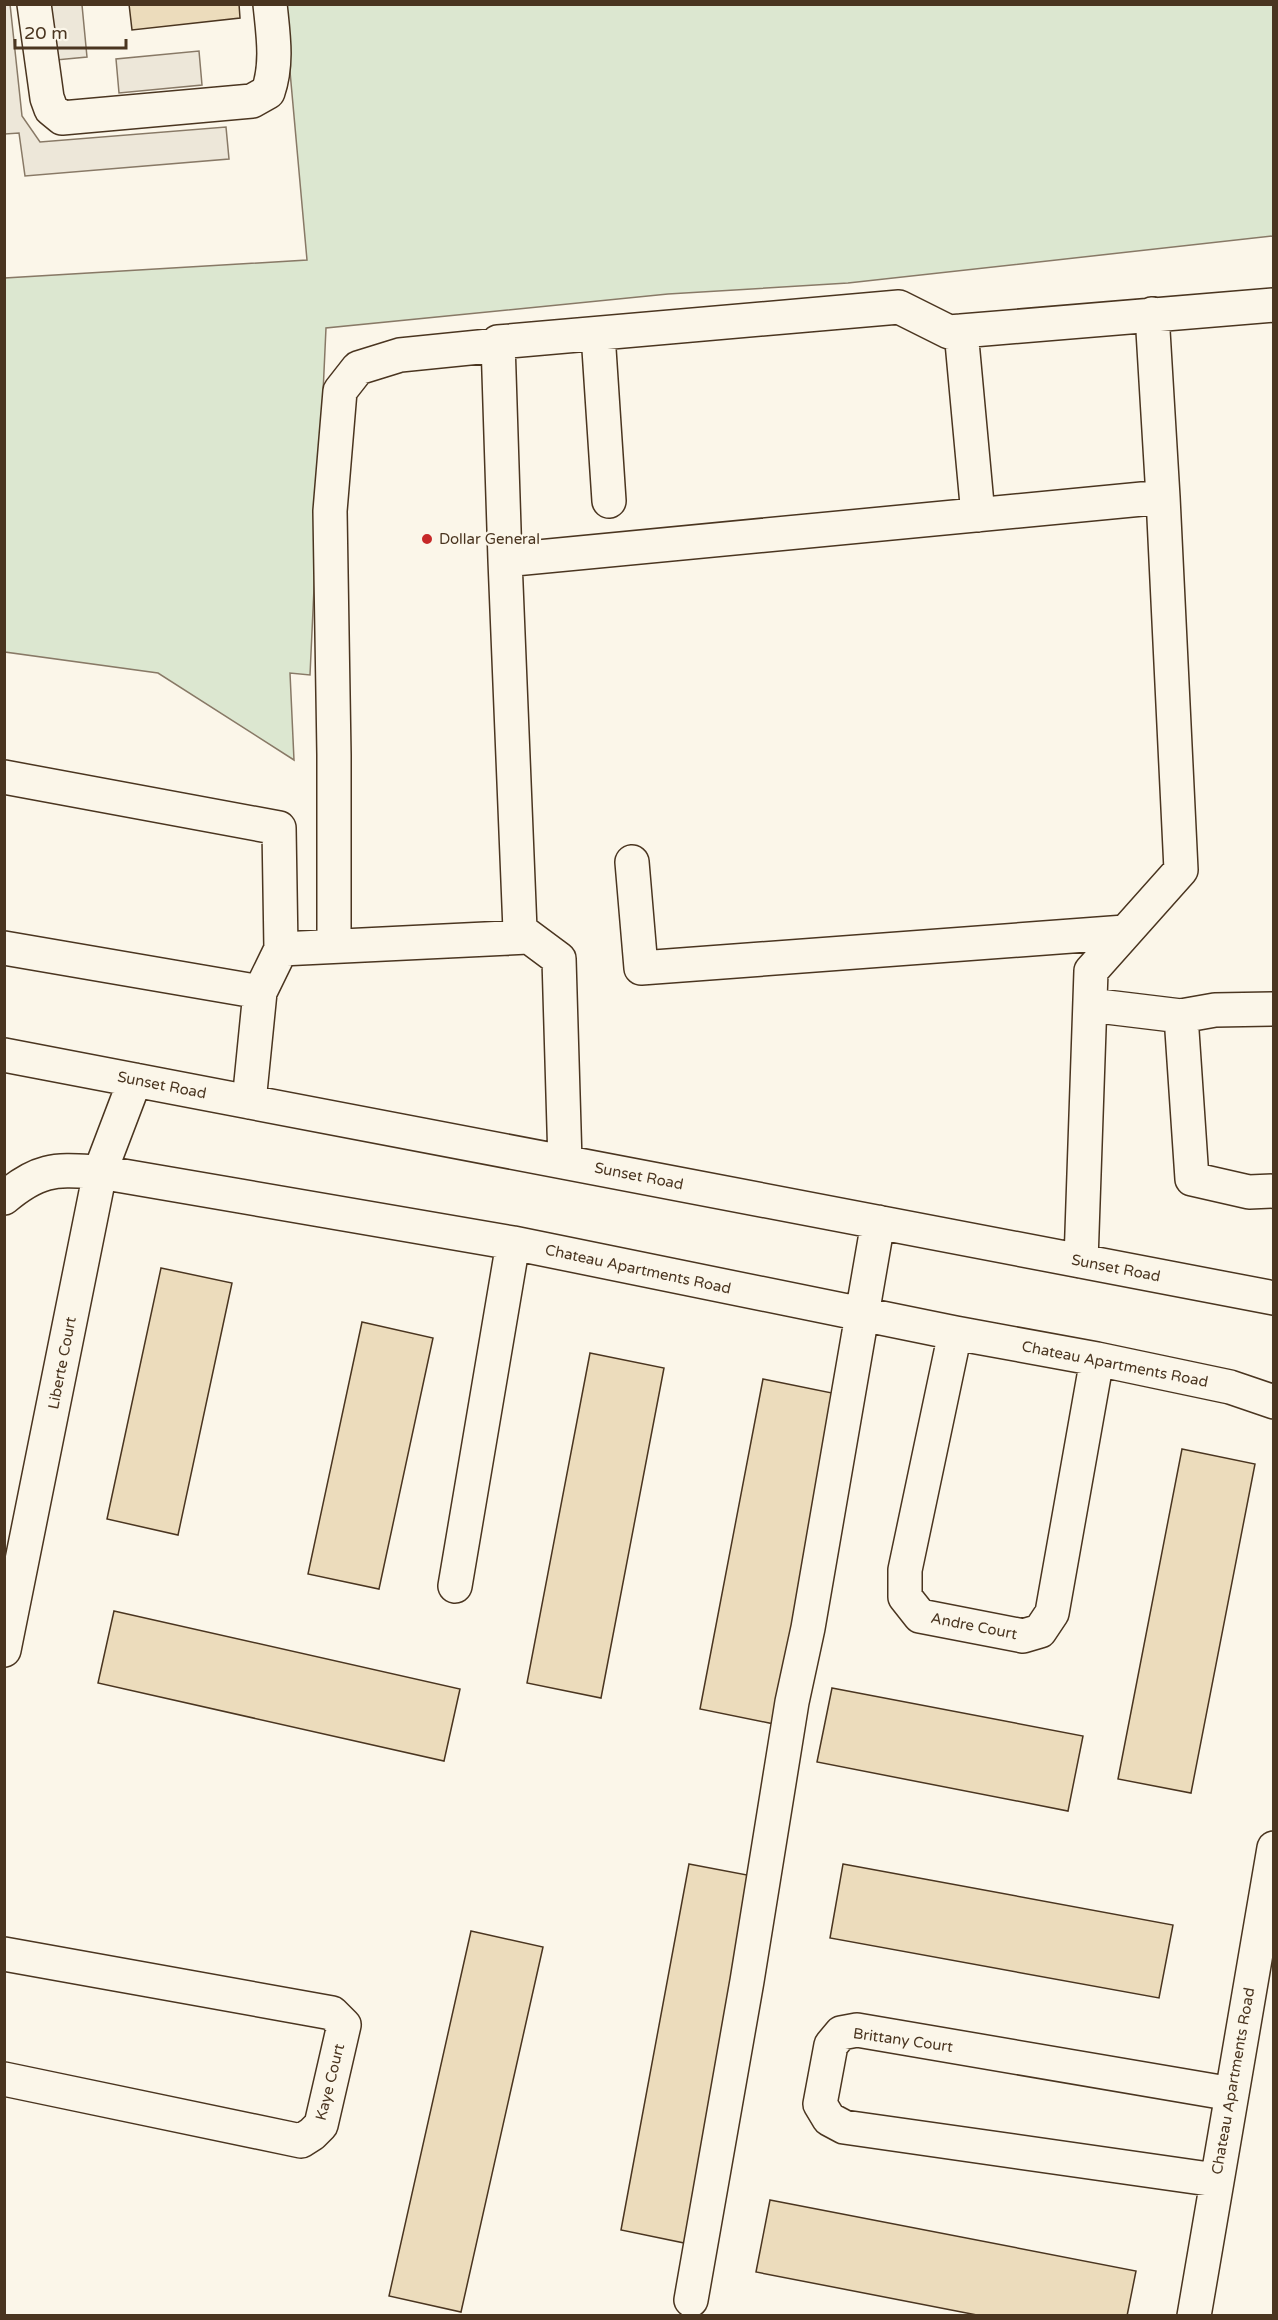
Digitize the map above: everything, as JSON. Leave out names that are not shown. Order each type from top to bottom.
[{"type":"street","points":[[34,4],[48,98],[51,109],[62,118],[252,101],[268,92],[274,75],[275,52],[270,4]]},
{"type":"street","points":[[334,946],[330,511],[340,391],[358,368],[400,355],[498,345],[498,342],[899,308],[949,332],[1274,305]]},
{"type":"street","points":[[1081,1261],[1091,971],[1181,870],[1152,314]]},
{"type":"street","points":[[961,331],[978,515]]},
{"type":"street","points":[[598,334],[609,501]]},
{"type":"street","points":[[498,345],[520,930],[559,959],[565,1162]]},
{"type":"street","points":[[505,560],[1163,497]]},
{"type":"street","points":[[4,777],[279,828],[281,949],[260,992],[249,1102]]},
{"type":"street","points":[[632,862],[641,968],[1125,932]]},
{"type":"street","points":[[281,949],[528,937]]},
{"type":"street","points":[[4,948],[260,992]]},
{"type":"street","points":[[1090,1005],[1181,1016],[1215,1010],[1274,1009]]},
{"type":"street","points":[[1181,1016],[1192,1179],[1249,1192],[1274,1191]]},
{"type":"street","name":"Sunset Road","points":[[4,1055],[1274,1298]]},
{"type":"street","name":"Liberte Court","points":[[4,1650],[100,1172],[135,1080]]},
{"type":"street","name":"Chateau Apartments Road","points":[[4,1198],[18,1186],[58,1170],[100,1172],[513,1243],[862,1315],[1096,1359],[1230,1387],[1274,1402]]},
{"type":"street","points":[[691,2300],[747,1981],[792,1702],[808,1628],[878,1222]]},
{"type":"street","points":[[455,1586],[513,1243]]},
{"type":"street","name":"Andre Court","points":[[955,1333],[905,1570],[905,1597],[920,1616],[1023,1636],[1040,1631],[1052,1613],[1096,1359]]},
{"type":"street","name":"Chateau Apartments Road","points":[[1194,2316],[1274,1848]]},
{"type":"street","name":"Kaye Court","points":[[4,1954],[332,2013],[344,2025],[321,2125],[301,2141],[4,2079]]},
{"type":"street","name":"Brittany Court","points":[[1216,2180],[844,2127],[829,2118],[820,2104],[831,2045],[841,2033],[857,2030],[1232,2094]]},
{"type":"green space","points":[[284,5],[1273,5],[1273,236],[848,283],[668,294],[326,328],[310,675],[290,673],[294,760],[158,673],[5,652],[5,278],[307,260]]},
{"type":"shaded area","points":[[10,4],[22,116],[40,142],[226,127],[229,159],[25,176],[19,133],[5,134],[4,5]]},
{"type":"shaded area","points":[[51,5],[82,5],[87,57],[56,60]]},
{"type":"shaded area","points":[[199,51],[202,85],[119,93],[116,59]]},
{"type":"building","points":[[129,4],[239,4],[240,18],[132,30]]},
{"type":"building","points":[[161,1268],[232,1283],[178,1535],[107,1519]]},
{"type":"building","points":[[362,1322],[433,1338],[379,1589],[308,1574]]},
{"type":"building","points":[[590,1353],[664,1368],[601,1698],[527,1683]]},
{"type":"building","points":[[763,1379],[837,1394],[774,1724],[700,1709]]},
{"type":"building","points":[[1182,1449],[1255,1464],[1191,1793],[1118,1779]]},
{"type":"building","points":[[114,1611],[460,1689],[444,1761],[98,1683]]},
{"type":"building","points":[[832,1688],[1083,1736],[1068,1811],[817,1762]]},
{"type":"building","points":[[689,1864],[763,1878],[694,2245],[621,2230]]},
{"type":"building","points":[[843,1864],[1173,1925],[1159,1998],[830,1938]]},
{"type":"building","points":[[471,1931],[543,1947],[461,2312],[389,2296]]},
{"type":"building","points":[[770,2200],[1136,2271],[1127,2316],[982,2316],[756,2272]]},
{"type":"place","name":"Dollar General","points":[[427,539]]}]
